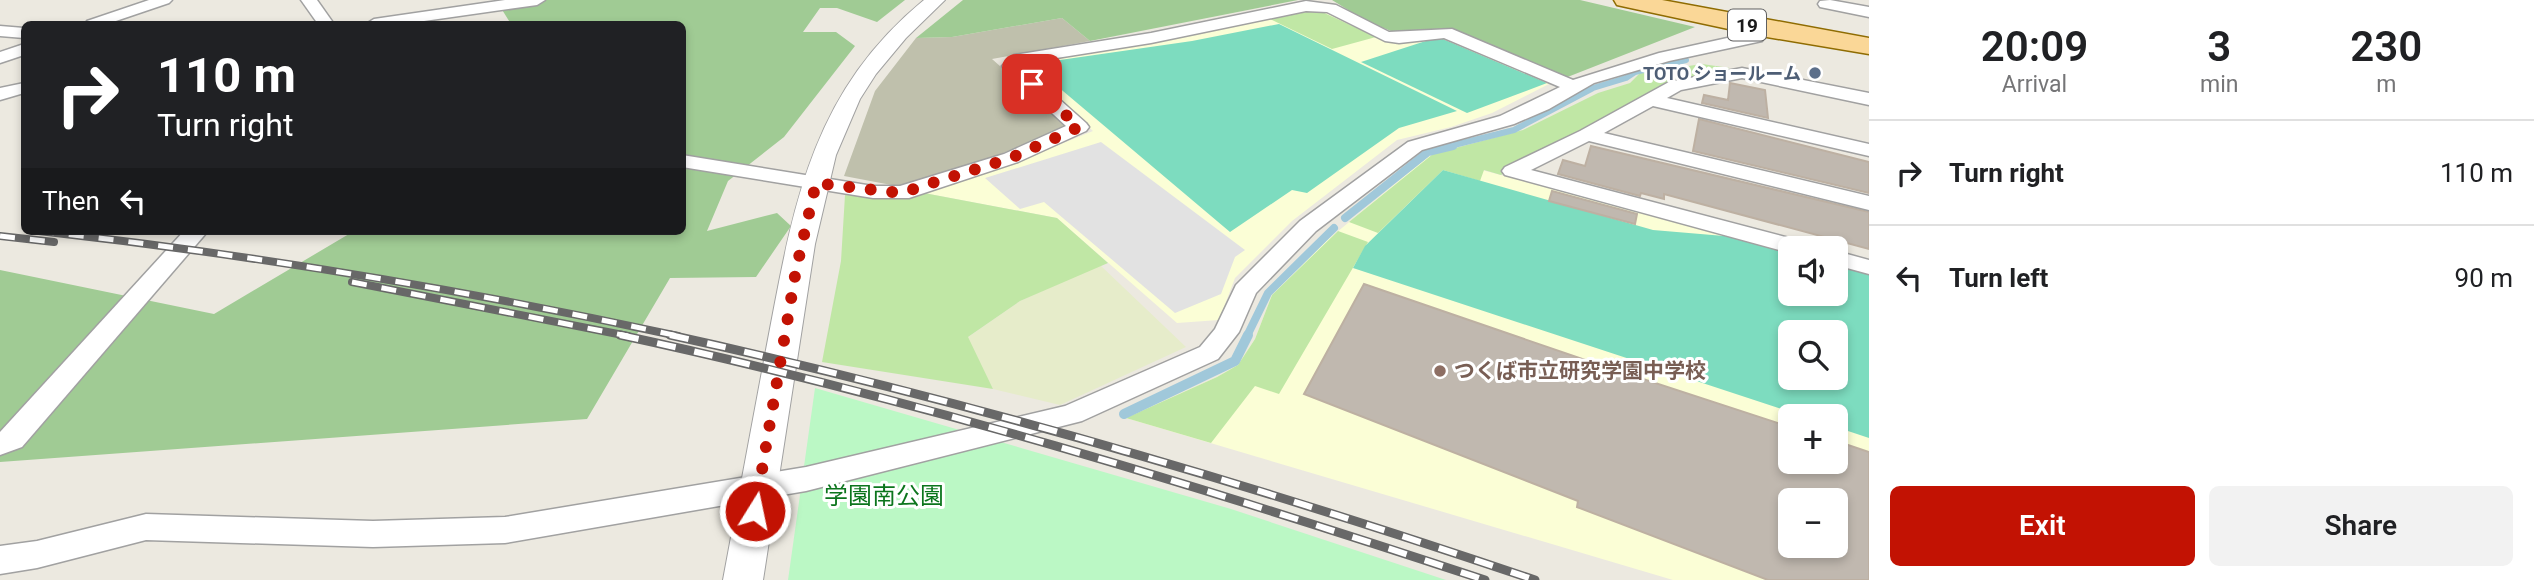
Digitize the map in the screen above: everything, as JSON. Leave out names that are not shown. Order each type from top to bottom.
[{"type":"main road","name":"19","points":[[1626,0],[1761,28],[1869,46]]},
{"type":"main road","name":"19","points":[[1665,0],[1869,36]]},
{"type":"street","points":[[102,21],[164,0]]},
{"type":"street","points":[[309,0],[324,21]]},
{"type":"street","points":[[394,21],[537,0]]},
{"type":"street","points":[[743,580],[796,270],[816,183],[848,101],[871,65],[888,43],[936,0]]},
{"type":"street","points":[[1826,4],[1869,12]]},
{"type":"street","points":[[686,162],[816,183],[901,193],[1011,158],[1079,127],[1011,66],[1020,59],[1151,38],[1306,6],[1330,8],[1385,36],[1399,38],[1447,33],[1572,86]]},
{"type":"street","points":[[0,560],[80,545],[119,531],[145,527],[373,534],[505,530],[759,488],[975,440],[1072,414],[1209,353],[1226,332],[1245,290],[1299,235],[1415,146],[1507,120],[1542,105],[1572,86],[1665,57],[1756,37],[1761,28]]},
{"type":"street","points":[[0,31],[21,33]]},
{"type":"street","points":[[0,58],[21,50]]},
{"type":"street","points":[[1778,242],[1512,171],[1587,135],[1675,86],[1742,73],[1869,99]]},
{"type":"street","points":[[0,94],[21,89]]},
{"type":"street","points":[[1651,100],[1869,149]]},
{"type":"street","points":[[1587,135],[1869,203]]},
{"type":"street","points":[[0,444],[12,439],[193,235]]},
{"type":"street","points":[[1848,261],[1869,267]]},
{"type":"shaded area","points":[[496,0],[905,0],[877,22],[837,8],[820,8],[803,32],[836,32],[855,46],[784,137],[728,181],[707,231],[777,213],[791,226],[756,277],[670,278],[587,419],[0,462],[0,270],[214,314],[347,235],[686,235],[686,21],[509,21]]},
{"type":"shaded area","points":[[963,0],[1298,0],[1090,41],[1062,18],[952,37],[916,38]]},
{"type":"shaded area","points":[[1332,0],[1580,0],[1695,27],[1565,78],[1456,32],[1435,29],[1396,33],[1366,21]]},
{"type":"shaded area","points":[[1316,8],[1325,9],[1392,42],[1438,35],[1549,81],[1549,84],[1492,113],[1451,127],[1397,140],[1292,221],[1235,278],[1219,320],[1177,323],[1057,218],[924,193],[1012,164],[1093,131],[1020,64]]},
{"type":"shaded area","points":[[1062,18],[1090,41],[992,59],[1067,125],[1062,129],[998,155],[902,187],[844,176],[875,91],[916,38],[952,37]]},
{"type":"shaded area","points":[[1101,142],[1245,250],[1235,257],[1221,294],[1175,313],[1044,202],[1020,209],[985,178]]},
{"type":"shaded area","points":[[1429,156],[1778,249],[1778,306],[1848,306],[1848,267],[1869,273],[1869,580],[1673,580],[1126,418],[1238,365],[1255,339],[1272,295],[1325,242]]},
{"type":"shaded area","points":[[1100,265],[1186,347],[1060,405],[993,389],[967,338],[1020,301]]},
{"type":"green space","points":[[1318,10],[1376,37],[1332,49],[1270,19]]},
{"type":"green space","points":[[1279,24],[1457,111],[1399,128],[1307,193],[1292,190],[1230,232],[1044,75],[1053,61],[1192,41]]},
{"type":"green space","points":[[1438,37],[1547,83],[1467,113],[1361,62]]},
{"type":"green space","points":[[1702,64],[1730,68],[1675,80],[1501,175],[1484,170],[1480,181],[1443,170],[1378,233],[1349,222],[1433,154],[1523,130],[1598,93],[1630,83],[1640,73]]},
{"type":"green space","points":[[1443,170],[1653,230],[1736,237],[1778,249],[1778,306],[1848,306],[1848,267],[1869,273],[1869,438],[1848,431],[1848,404],[1778,404],[1778,408],[1353,268],[1365,246]]},
{"type":"green space","points":[[924,193],[1057,218],[1108,263],[1020,301],[968,337],[993,389],[822,362],[841,261],[845,195],[908,198]]},
{"type":"green space","points":[[1338,231],[1368,242],[1279,394],[1255,386],[1211,443],[1126,418],[1238,365],[1255,339],[1272,295]]},
{"type":"green space","name":"学園南公園","points":[[815,388],[1231,509],[1446,580],[788,580]]},
{"type":"building","points":[[1730,83],[1765,90],[1768,118],[1702,103],[1704,95],[1728,100]]},
{"type":"building","points":[[1699,119],[1869,162],[1869,193],[1693,151]]},
{"type":"building","points":[[1591,146],[1869,212],[1869,249],[1848,243],[1848,236],[1821,236],[1664,194],[1664,199],[1641,193],[1640,196],[1558,174],[1563,160],[1585,166]]},
{"type":"building","points":[[1552,191],[1637,214],[1635,224],[1549,201]]},
{"type":"building","points":[[1364,284],[1778,423],[1778,474],[1848,474],[1848,445],[1869,452],[1869,580],[1768,580],[1577,507],[1578,501],[1304,394]]},
{"type":"waterway","points":[[1446,147],[1514,130],[1593,88],[1626,78],[1635,72],[1686,60]]},
{"type":"waterway","points":[[1345,218],[1428,152],[1453,146]]},
{"type":"waterway","points":[[1247,336],[1268,293],[1334,228]]},
{"type":"waterway","points":[[1124,414],[1235,361],[1248,335]]},
{"type":"railway","points":[[71,235],[360,275],[678,336]]},
{"type":"railway","points":[[0,236],[54,242]]},
{"type":"railway","points":[[352,282],[628,336]]},
{"type":"railway","points":[[620,335],[947,415],[1271,511],[1485,580]]},
{"type":"railway","points":[[670,335],[998,415],[1214,477],[1535,580]]},
{"type":"place","name":"TOTO ショールーム","points":[[1815,73]]},
{"type":"place","name":"つくば市立研究学園中学校","points":[[1440,371]]},
{"type":"route","points":[[755,511],[796,270],[816,183],[873,192],[901,193],[1011,158],[1079,127],[1032,84]]}]
